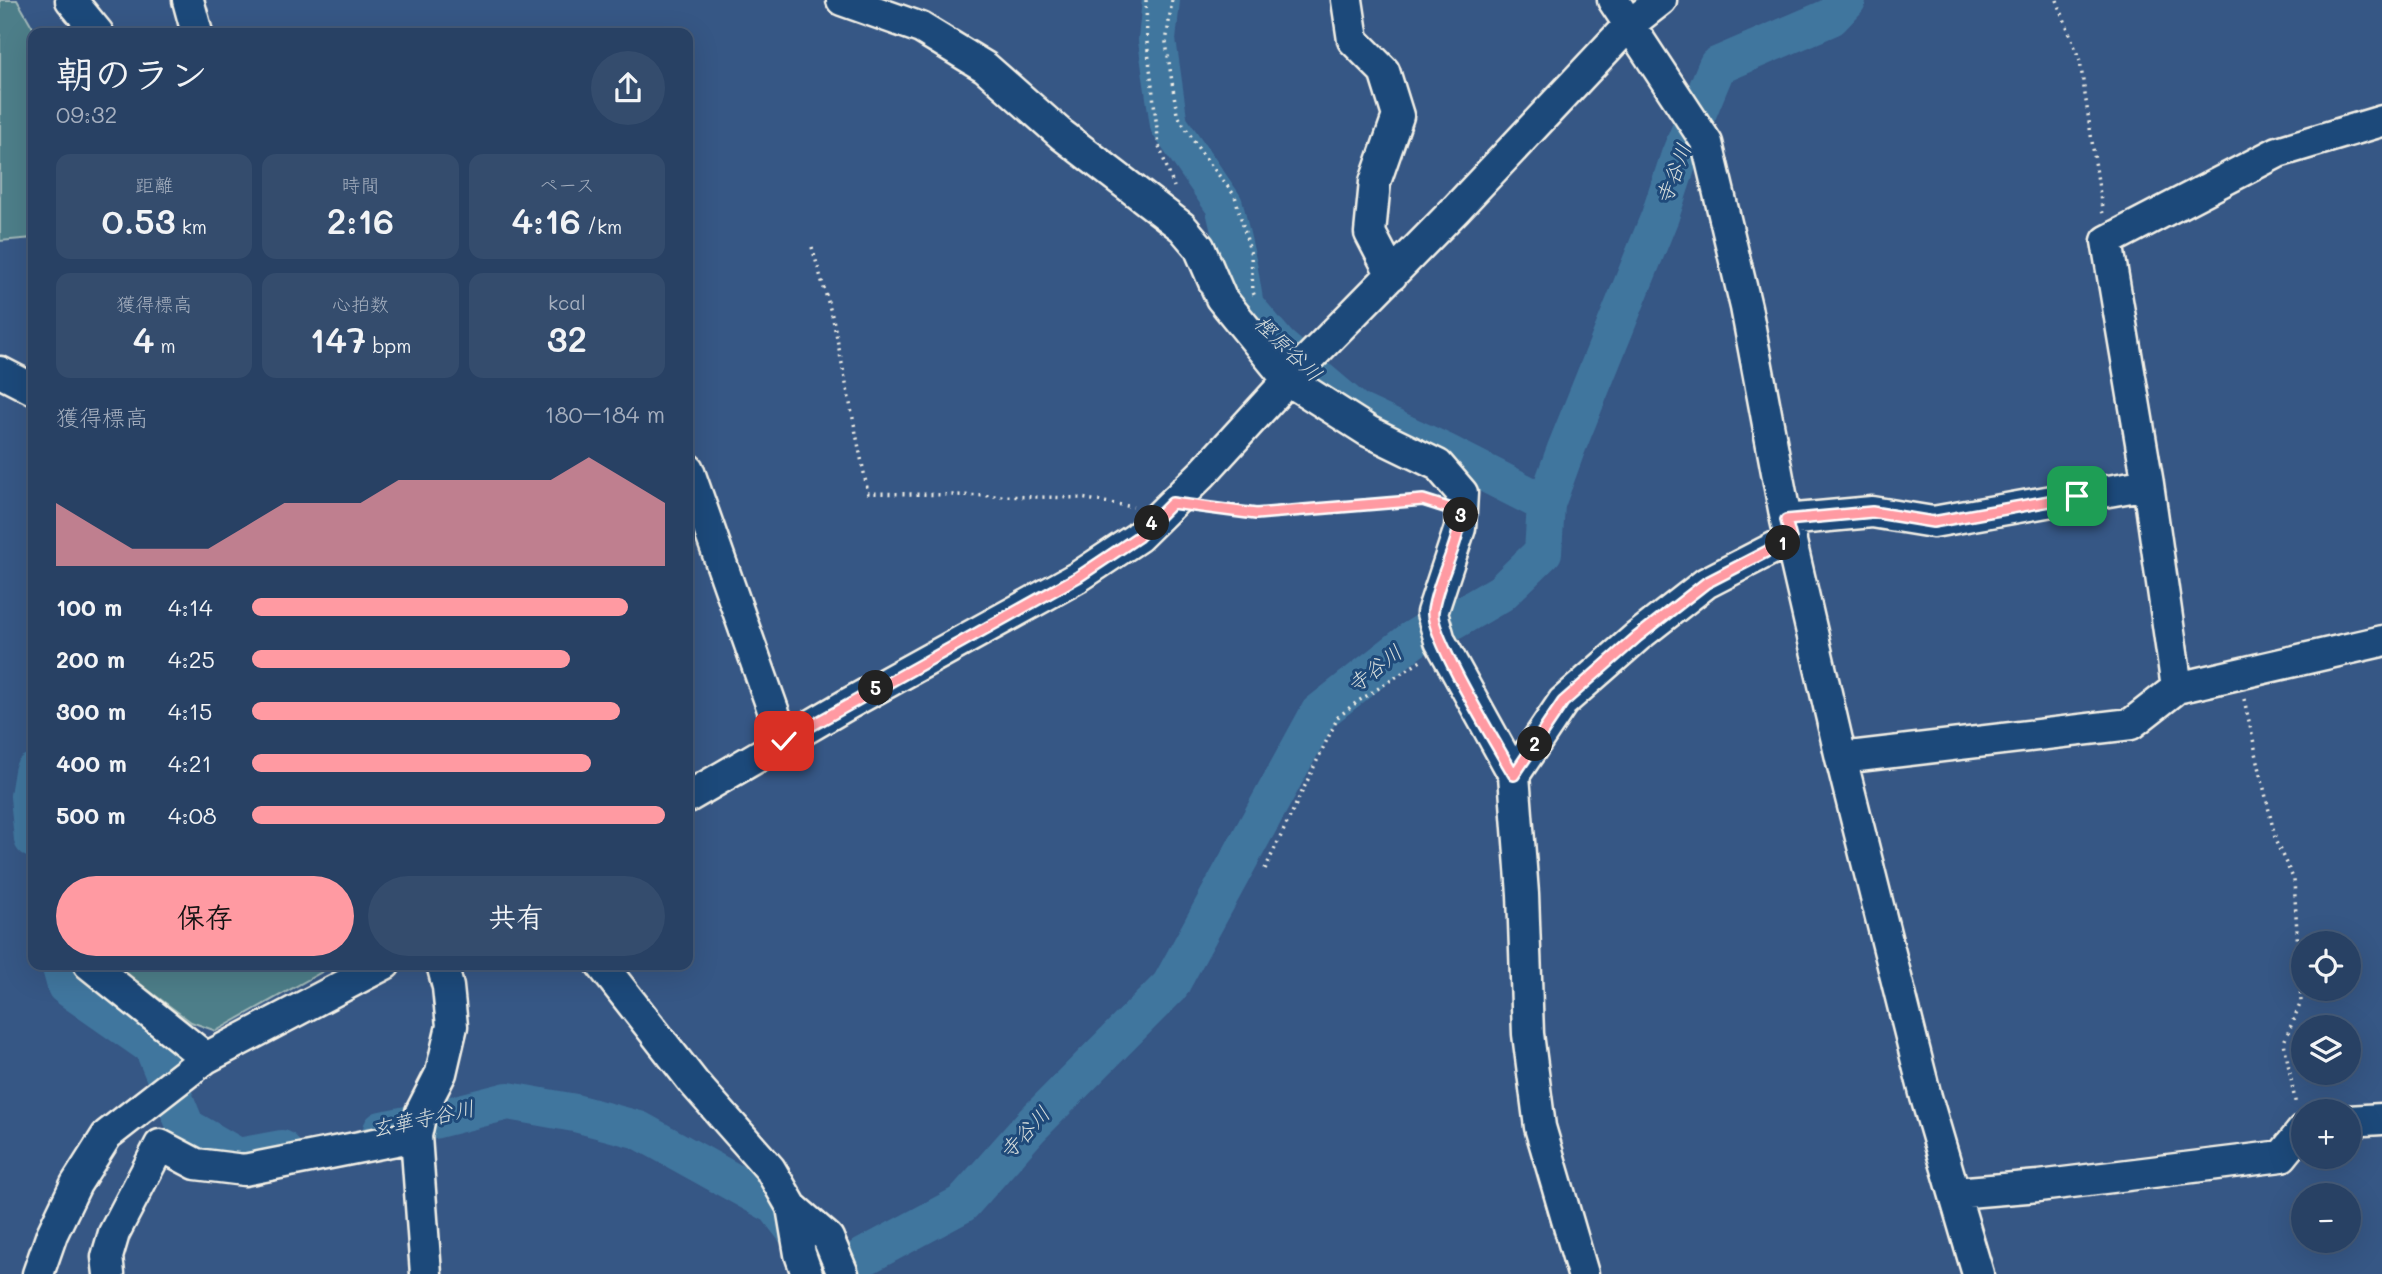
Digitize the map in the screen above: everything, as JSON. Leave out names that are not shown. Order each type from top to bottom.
[{"type":"street","points":[[71,0],[94,28]]},
{"type":"street","points":[[188,0],[196,28]]},
{"type":"street","points":[[842,0],[921,28],[985,67],[1062,135],[1182,227],[1199,247],[1222,299],[1288,380],[1368,431],[1438,466],[1462,493],[1460,528],[1438,633],[1514,775],[1523,894],[1528,1034],[1540,1127],[1583,1274]]},
{"type":"street","points":[[1347,0],[1353,40],[1384,71],[1398,116],[1375,182],[1370,233],[1392,275]]},
{"type":"street","points":[[1613,0],[1707,143],[1746,307],[1789,529],[1841,758],[1926,1097],[1978,1274]]},
{"type":"street","points":[[693,794],[1078,577],[1138,537],[1629,25],[1661,0]]},
{"type":"street","points":[[2176,688],[2148,484],[2107,241],[2278,152],[2382,121]]},
{"type":"street","points":[[0,372],[28,386]]},
{"type":"street","points":[[693,483],[784,741]]},
{"type":"street","points":[[1514,775],[1563,702],[1637,637],[1706,583],[1789,529],[1872,512],[1933,522],[2148,484]]},
{"type":"street","points":[[1841,758],[2131,724],[2176,688],[2382,641]]},
{"type":"street","points":[[95,970],[195,1068]]},
{"type":"street","points":[[38,1274],[52,1234],[76,1184],[107,1135],[195,1068],[374,970]]},
{"type":"street","points":[[426,1274],[419,1124],[441,1073],[452,1026],[444,970]]},
{"type":"street","points":[[606,970],[694,1083],[770,1169],[792,1207],[804,1264]]},
{"type":"street","points":[[2361,1120],[2382,1119]]},
{"type":"street","points":[[109,1274],[107,1258],[114,1233],[160,1145],[196,1164],[244,1170],[419,1124]]},
{"type":"street","points":[[1955,1193],[2039,1186],[2282,1156],[2291,1139]]},
{"type":"street","points":[[792,1207],[828,1238],[840,1267]]},
{"type":"path","points":[[1146,0],[1147,42],[1159,146],[1176,193]]},
{"type":"path","points":[[1172,0],[1166,43],[1177,114],[1200,151],[1236,196],[1251,255],[1252,292],[1258,302]]},
{"type":"path","points":[[2057,0],[2080,61],[2107,241]]},
{"type":"path","points":[[812,247],[832,319],[868,493],[1081,498],[1167,508],[1256,514],[1423,500],[1461,512]]},
{"type":"path","points":[[1265,869],[1338,717],[1438,633]]},
{"type":"path","points":[[2239,675],[2276,842],[2294,880],[2301,1002],[2284,1042],[2294,1099]]},
{"type":"green space","points":[[0,0],[17,0],[33,28],[28,28],[28,238],[0,241]]},
{"type":"green space","points":[[121,970],[325,970],[216,1031],[191,1022]]},
{"type":"waterway","name":"樫原谷川","points":[[1161,0],[1157,40],[1169,125],[1224,205],[1245,306],[1279,346],[1356,411],[1546,504]]},
{"type":"waterway","name":"寺谷川","points":[[832,1274],[962,1204],[1031,1126],[1170,986],[1319,713],[1412,640],[1435,626],[1453,621],[1501,593],[1543,552],[1546,504],[1717,66],[1831,17],[1847,0]]},
{"type":"waterway","name":"玄華寺谷川","points":[[62,970],[66,986],[153,1047],[186,1127],[238,1157],[282,1149]]},
{"type":"waterway","name":"玄華寺谷川","points":[[382,1130],[508,1101],[575,1113],[639,1130],[776,1206],[805,1244]]},
{"type":"route","points":[[784,741],[1078,577],[1138,537],[1172,503],[1256,514],[1423,500],[1461,512],[1460,528],[1432,613],[1440,641],[1514,775],[1563,702],[1637,637],[1706,583],[1791,539],[1786,520],[1872,512],[1933,522],[2077,496]]}]
